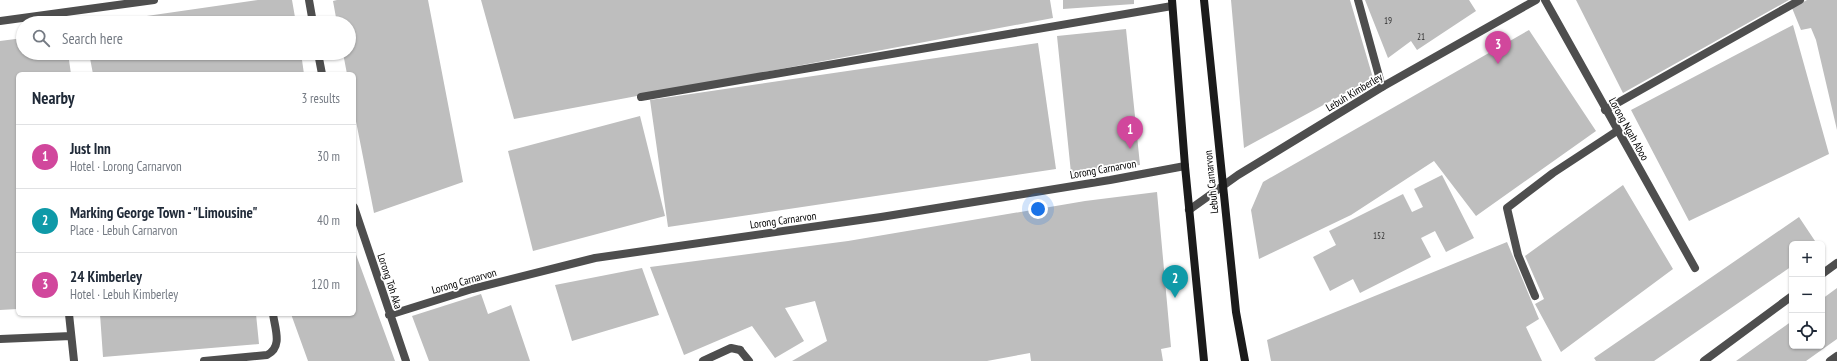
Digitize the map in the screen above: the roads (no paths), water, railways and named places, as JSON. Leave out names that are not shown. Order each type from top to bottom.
[{"type":"main road","name":"Lebuh Carnarvon","points":[[1204,0],[1236,312],[1245,361]]},
{"type":"main road","points":[[1172,3],[1185,166],[1204,361]]},
{"type":"street","points":[[37,16],[154,0]]},
{"type":"street","points":[[309,0],[312,16]]},
{"type":"street","points":[[1358,0],[1382,87]]},
{"type":"street","name":"Lebuh Kimberley","points":[[1189,210],[1238,175],[1382,87],[1536,0]]},
{"type":"street","name":"Lorong Ngah Aboo","points":[[1545,0],[1605,110],[1695,268]]},
{"type":"street","points":[[1605,110],[1800,0]]},
{"type":"street","points":[[641,97],[1172,3]]},
{"type":"street","points":[[0,21],[16,19]]},
{"type":"street","points":[[319,60],[322,72]]},
{"type":"street","points":[[1535,296],[1518,255],[1507,208],[1553,173],[1617,131]]},
{"type":"street","name":"Lorong Carnarvon","points":[[389,315],[472,289],[595,258],[881,217],[1110,180],[1185,166]]},
{"type":"street","name":"Lorong Toh Aka","points":[[356,213],[389,315],[406,361]]},
{"type":"street","points":[[1825,272],[1837,263]]},
{"type":"street","points":[[1704,361],[1789,298]]},
{"type":"street","points":[[70,316],[74,361]]},
{"type":"street","points":[[204,361],[267,355],[272,352],[276,347],[277,341],[273,316]]},
{"type":"street","points":[[0,339],[71,336]]},
{"type":"street","points":[[703,361],[731,348],[740,350],[749,361]]},
{"type":"street","points":[[1830,361],[1837,356]]},
{"type":"place","name":"24 Kimberley","points":[[1498,64]]},
{"type":"place","name":"Just Inn","points":[[1130,149]]},
{"type":"place","name":"Marking George Town - \"Limousine\"","points":[[1175,298]]}]
